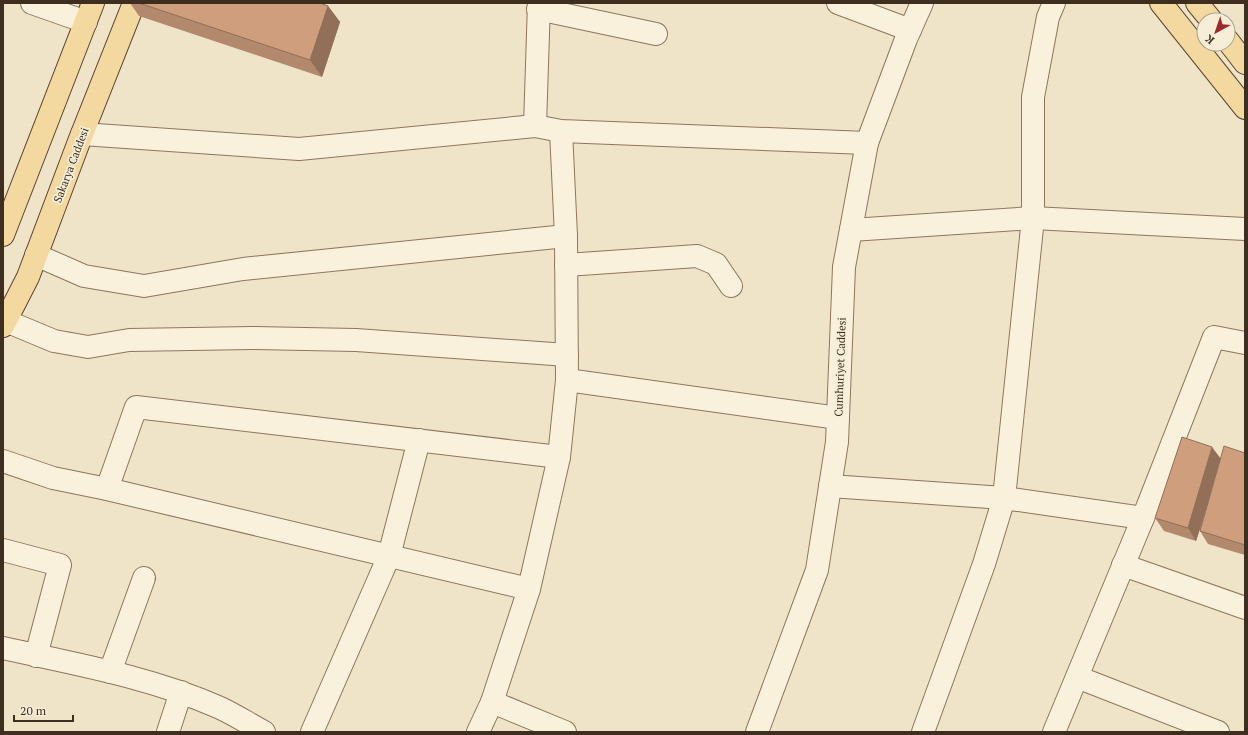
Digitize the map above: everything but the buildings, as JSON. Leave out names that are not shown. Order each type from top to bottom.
[{"type":"main road","name":"Sakarya Caddesi","points":[[4,323],[28,277],[82,134],[134,3]]},
{"type":"main road","points":[[1161,3],[1245,108]]},
{"type":"main road","points":[[1197,3],[1204,12]]},
{"type":"main road","points":[[3,235],[89,12]]},
{"type":"main road","points":[[1236,51],[1245,62]]},
{"type":"street","points":[[32,3],[89,12]]},
{"type":"street","points":[[838,3],[910,30]]},
{"type":"street","name":"Cumhuriyet Caddesi","points":[[757,732],[816,570],[837,442],[844,266],[868,143],[910,30],[922,3]]},
{"type":"street","points":[[924,732],[984,564],[1004,498],[1033,218],[1033,97],[1048,17],[1054,3]]},
{"type":"street","points":[[535,126],[538,6],[656,34]]},
{"type":"street","points":[[82,134],[299,148],[535,126],[561,131],[868,143]]},
{"type":"street","points":[[478,732],[492,702],[529,589],[559,457],[566,380],[566,236],[561,131]]},
{"type":"street","points":[[851,230],[1033,218],[1245,229]]},
{"type":"street","points":[[36,255],[84,276],[144,286],[243,269],[566,236]]},
{"type":"street","points":[[566,266],[697,256],[716,264],[731,286]]},
{"type":"street","points":[[4,323],[54,342],[88,347],[129,340],[253,338],[356,340],[566,355]]},
{"type":"street","points":[[1054,732],[1124,565],[1214,337],[1245,343]]},
{"type":"street","points":[[566,380],[838,418]]},
{"type":"street","points":[[107,489],[136,407],[559,457]]},
{"type":"street","points":[[312,732],[389,556],[419,440]]},
{"type":"street","points":[[3,461],[53,478],[107,489],[529,589]]},
{"type":"street","points":[[830,486],[1004,498],[1143,518]]},
{"type":"street","points":[[3,550],[60,566],[36,656]]},
{"type":"street","points":[[1124,565],[1245,608]]},
{"type":"street","points":[[110,672],[144,578]]},
{"type":"street","points":[[3,648],[110,672],[181,692],[219,707],[264,732]]},
{"type":"street","points":[[1077,677],[1218,732]]},
{"type":"street","points":[[168,732],[181,692]]},
{"type":"street","points":[[492,702],[565,732]]}]
